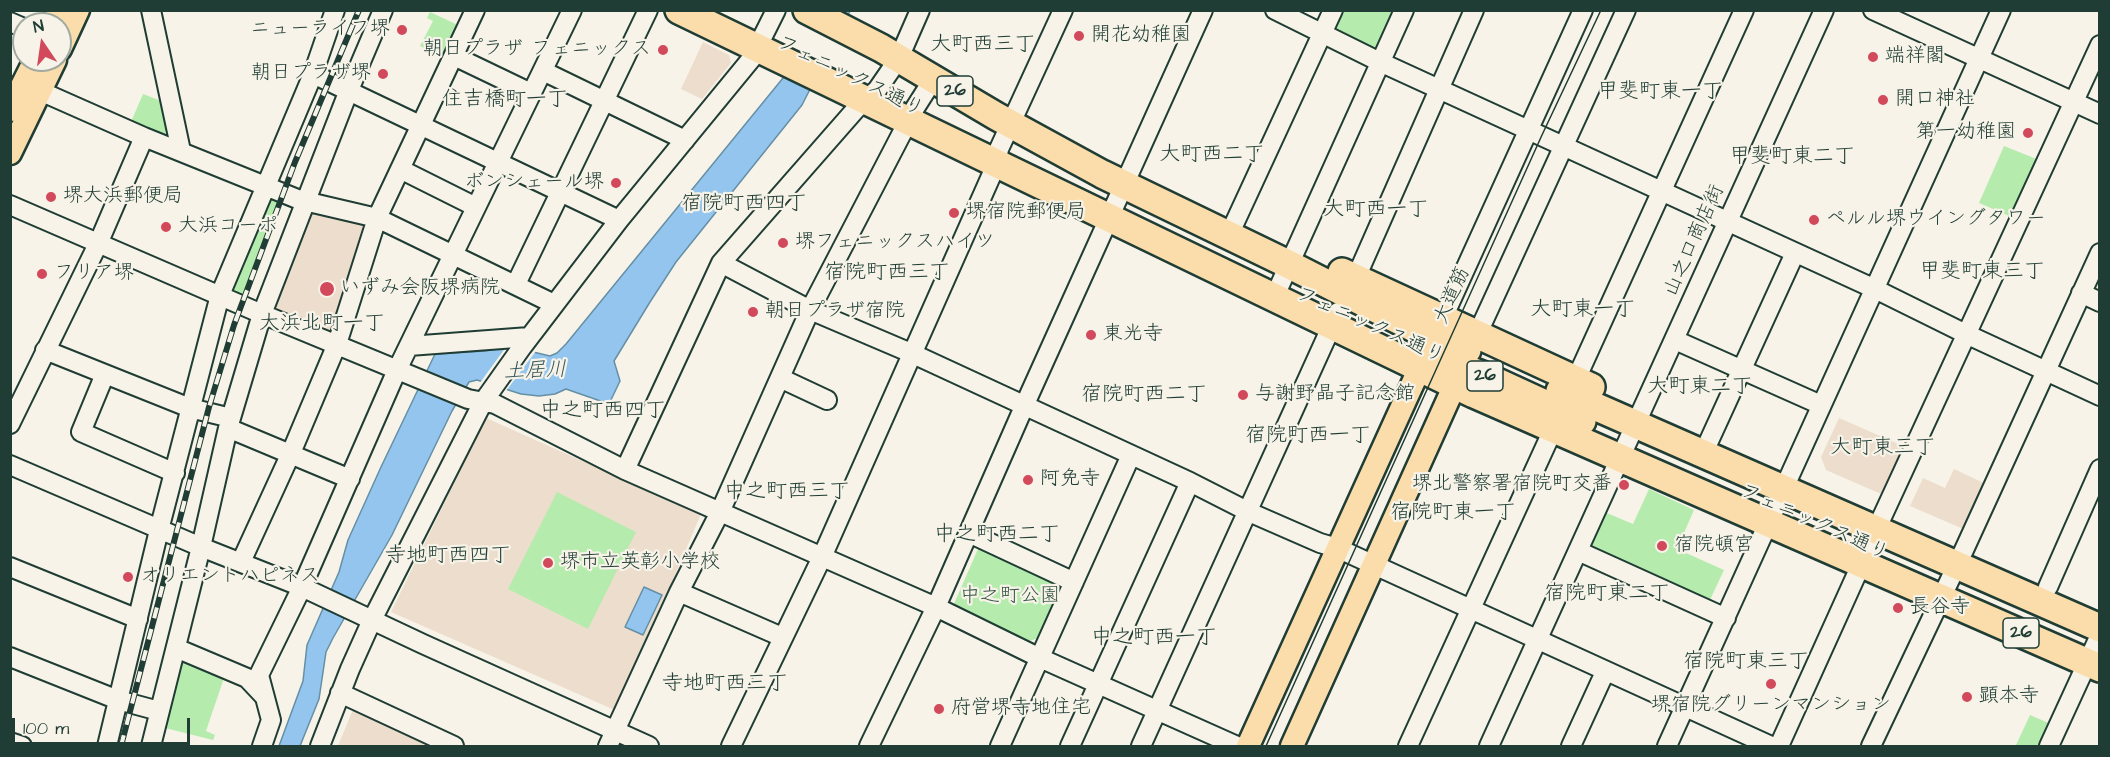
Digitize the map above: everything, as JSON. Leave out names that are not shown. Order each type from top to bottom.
[{"type":"highway","name":"26","points":[[679,10],[767,45]]},
{"type":"highway","name":"フェニックス通り","points":[[715,10],[767,45],[997,157],[1120,195],[1466,360]]},
{"type":"highway","name":"フェニックス通り","points":[[807,10],[899,58],[1011,124]]},
{"type":"highway","name":"26","points":[[1011,124],[1030,121],[1120,195],[1233,228],[1285,274],[1343,303],[1565,404],[1706,447],[1780,498],[1953,575],[2097,648]]},
{"type":"highway","name":"26","points":[[1466,360],[1565,404],[1635,424]]},
{"type":"highway","name":"フェニックス通り","points":[[1635,424],[1780,498]]},
{"type":"highway","name":"26","points":[[1780,498],[1872,539]]},
{"type":"highway","name":"フェニックス通り","points":[[1872,539],[1953,575],[2097,648]]},
{"type":"highway","name":"26","points":[[1953,575],[2048,587],[2100,610]]},
{"type":"main road","points":[[10,110],[29,72]]},
{"type":"main road","points":[[10,153],[49,72]]},
{"type":"main road","name":"大道筋","points":[[1248,747],[1431,344]]},
{"type":"main road","name":"大道筋","points":[[1292,747],[1372,564],[1466,360]]},
{"type":"street","points":[[151,10],[181,151]]},
{"type":"street","points":[[107,747],[159,530],[220,295],[313,74],[335,10]]},
{"type":"street","points":[[151,747],[230,423],[262,314],[349,90],[383,10]]},
{"type":"street","points":[[262,747],[271,720],[259,675],[302,587],[397,369],[572,10]]},
{"type":"street","points":[[516,284],[648,10]]},
{"type":"street","points":[[320,747],[340,693],[372,620],[481,396],[526,342],[619,220],[752,58],[767,45],[776,10]]},
{"type":"street","points":[[625,470],[722,263],[856,109],[872,95],[899,58],[920,10]]},
{"type":"street","points":[[869,747],[936,607],[1024,405],[1203,10]]},
{"type":"street","points":[[1275,10],[1380,62],[1875,289],[2100,396]]},
{"type":"street","points":[[1233,228],[1333,10]]},
{"type":"street","points":[[1285,274],[1404,10]]},
{"type":"street","points":[[1142,747],[1474,10]]},
{"type":"street","name":"大道筋","points":[[1431,344],[1583,10]]},
{"type":"street","name":"大道筋","points":[[1466,360],[1626,10]]},
{"type":"street","points":[[1408,747],[1744,10]]},
{"type":"street","name":"山之口商店街","points":[[1489,747],[1824,10]]},
{"type":"street","points":[[1873,10],[1902,17],[1979,58],[2100,114]]},
{"type":"street","points":[[1667,747],[2001,10]]},
{"type":"street","points":[[241,562],[291,453],[337,344],[377,218],[473,11]]},
{"type":"street","points":[[731,747],[822,557],[997,157],[1056,13]]},
{"type":"street","points":[[1779,747],[1872,539],[2100,45]]},
{"type":"street","points":[[454,56],[531,93]]},
{"type":"street","points":[[543,70],[685,140]]},
{"type":"street","points":[[313,74],[619,220]]},
{"type":"street","points":[[612,739],[679,592],[720,512],[810,310],[912,115],[934,78]]},
{"type":"street","points":[[40,91],[144,137],[307,202],[377,218],[554,304]]},
{"type":"street","points":[[10,424],[98,244],[144,137]]},
{"type":"street","points":[[400,169],[476,207]]},
{"type":"street","points":[[10,205],[262,314],[397,369],[481,396],[625,470],[936,607],[1040,658],[1237,747]]},
{"type":"street","points":[[1706,447],[1795,253]]},
{"type":"street","points":[[1871,747],[1953,575],[2100,253]]},
{"type":"street","points":[[722,263],[810,310],[911,353],[1190,482],[1249,512],[1320,543],[1337,548],[1538,639],[1605,672],[1686,706],[1770,747]]},
{"type":"street","points":[[2080,293],[2100,302]]},
{"type":"street","points":[[1675,340],[1821,405]]},
{"type":"street","points":[[409,346],[526,342]]},
{"type":"street","points":[[45,350],[230,423],[350,479]]},
{"type":"street","points":[[105,374],[81,432],[175,473]]},
{"type":"street","points":[[780,378],[827,400]]},
{"type":"street","points":[[1000,747],[1131,455]]},
{"type":"street","points":[[10,465],[159,530],[302,587],[612,739],[649,747]]},
{"type":"street","points":[[2048,587],[2100,469]]},
{"type":"street","points":[[1070,747],[1190,482]]},
{"type":"street","points":[[969,533],[1074,582]]},
{"type":"street","points":[[1578,551],[1726,618]]},
{"type":"street","points":[[10,567],[138,619]]},
{"type":"street","points":[[679,592],[782,637]]},
{"type":"street","points":[[176,648],[247,678],[265,698]]},
{"type":"street","points":[[2049,747],[2097,648]]},
{"type":"street","points":[[10,657],[118,700],[159,711]]},
{"type":"street","points":[[1570,747],[1605,672]]},
{"type":"street","points":[[340,693],[454,747]]},
{"type":"street","points":[[10,742],[22,747]]},
{"type":"shaded area","points":[[703,42],[729,55],[731,63],[702,99],[681,89]]},
{"type":"shaded area","points":[[309,210],[365,218],[368,228],[331,336],[274,313],[272,307]]},
{"type":"shaded area","name":"堺市立英彰小学校","points":[[486,418],[701,514],[617,711],[391,612]]},
{"type":"shaded area","points":[[1839,418],[1910,449],[1888,497],[1826,470],[1821,457]]},
{"type":"shaded area","points":[[1954,469],[1988,485],[1968,531],[1910,506],[1923,478],[1945,488]]},
{"type":"shaded area","points":[[354,707],[441,746],[338,746]]},
{"type":"green space","points":[[1342,11],[1399,11],[1382,48],[1376,50],[1337,33],[1335,25]]},
{"type":"green space","points":[[430,12],[458,25],[443,57],[420,46],[433,21],[427,18]]},
{"type":"green space","points":[[143,94],[164,102],[169,124],[164,136],[131,122]]},
{"type":"green space","points":[[2004,146],[2039,160],[2014,218],[1979,203]]},
{"type":"green space","points":[[266,196],[283,200],[246,296],[230,290]]},
{"type":"green space","name":"宿院頓宮","points":[[1649,489],[1694,510],[1677,549],[1724,570],[1709,602],[1589,548],[1602,511],[1633,524]]},
{"type":"green space","points":[[557,492],[636,532],[588,629],[508,589]]},
{"type":"green space","name":"中之町公園","points":[[983,546],[1060,582],[1062,589],[1038,638],[1027,642],[953,606],[978,549]]},
{"type":"green space","points":[[182,658],[225,675],[206,731],[215,735],[213,740],[161,727]]},
{"type":"green space","points":[[2030,715],[2051,724],[2041,746],[2018,746],[2016,745]]},
{"type":"water","name":"土居川","points":[[813,11],[850,11],[802,105],[676,262],[650,302],[614,361],[620,381],[609,404],[566,389],[555,394],[539,396],[521,394],[477,380],[469,382],[452,411],[392,535],[326,652],[319,699],[300,746],[279,746],[303,681],[307,645],[339,572],[348,540],[435,354],[485,351],[508,346],[550,356],[557,353],[783,78]]},
{"type":"water","points":[[644,587],[662,595],[643,635],[625,627]]},
{"type":"pier","points":[[810,10],[850,19],[814,90],[781,74]]},
{"type":"pier","points":[[509,343],[536,351],[506,391],[479,384]]},
{"type":"tram line","points":[[1266,746],[1542,135],[1601,10]]},
{"type":"railway","points":[[121,746],[209,407],[234,325],[295,162],[359,10]]},
{"type":"place","name":"ニューライフ堺","points":[[402,30]]},
{"type":"place","name":"開花幼稚園","points":[[1079,36]]},
{"type":"place","name":"朝日プラザ フェニックス","points":[[663,50]]},
{"type":"place","name":"端祥閣","points":[[1873,57]]},
{"type":"place","name":"朝日プラザ堺","points":[[383,74]]},
{"type":"place","name":"開口神社","points":[[1883,100]]},
{"type":"place","name":"第一幼稚園","points":[[2028,133]]},
{"type":"place","name":"ボンシェール堺","points":[[616,183]]},
{"type":"place","name":"堺大浜郵便局","points":[[51,197]]},
{"type":"place","name":"堺宿院郵便局","points":[[954,213]]},
{"type":"place","name":"ペルル堺ウイングタワー","points":[[1814,220]]},
{"type":"place","name":"大浜コーポ","points":[[166,227]]},
{"type":"place","name":"堺フェニックスハイツ","points":[[783,243]]},
{"type":"place","name":"フリア堺","points":[[42,274]]},
{"type":"place","name":"いずみ会阪堺病院","points":[[327,289]]},
{"type":"place","name":"朝日プラザ宿院","points":[[753,312]]},
{"type":"place","name":"東光寺","points":[[1091,335]]},
{"type":"place","name":"与謝野晶子記念館","points":[[1243,395]]},
{"type":"place","name":"阿免寺","points":[[1028,480]]},
{"type":"place","name":"堺北警察署宿院町交番","points":[[1624,485]]},
{"type":"place","name":"宿院頓宮","points":[[1662,546]]},
{"type":"place","name":"堺市立英彰小学校","points":[[548,563]]},
{"type":"place","name":"オリエントハピネス","points":[[128,577]]},
{"type":"place","name":"長谷寺","points":[[1898,608]]},
{"type":"place","name":"堺宿院グリーンマンション","points":[[1771,684]]},
{"type":"place","name":"顕本寺","points":[[1967,697]]},
{"type":"place","name":"府営堺寺地住宅","points":[[939,709]]},
{"type":"district","name":"大町西三丁","points":[[983,46]]},
{"type":"district","name":"甲斐町東一丁","points":[[1660,93]]},
{"type":"district","name":"住吉橋町一丁","points":[[505,101]]},
{"type":"district","name":"大町西二丁","points":[[1212,156]]},
{"type":"district","name":"甲斐町東二丁","points":[[1792,158]]},
{"type":"district","name":"宿院町西四丁","points":[[744,205]]},
{"type":"district","name":"大町西一丁","points":[[1376,211]]},
{"type":"district","name":"甲斐町東三丁","points":[[1982,273]]},
{"type":"district","name":"宿院町西三丁","points":[[887,274]]},
{"type":"district","name":"大町東一丁","points":[[1583,311]]},
{"type":"district","name":"大浜北町一丁","points":[[322,325]]},
{"type":"district","name":"大町東二丁","points":[[1700,388]]},
{"type":"district","name":"宿院町西二丁","points":[[1144,396]]},
{"type":"district","name":"中之町西四丁","points":[[603,412]]},
{"type":"district","name":"宿院町西一丁","points":[[1308,437]]},
{"type":"district","name":"大町東三丁","points":[[1883,449]]},
{"type":"district","name":"中之町西三丁","points":[[787,493]]},
{"type":"district","name":"宿院町東一丁","points":[[1453,514]]},
{"type":"district","name":"中之町西二丁","points":[[997,536]]},
{"type":"district","name":"寺地町西四丁","points":[[448,557]]},
{"type":"district","name":"宿院町東二丁","points":[[1607,595]]},
{"type":"district","name":"中之町西一丁","points":[[1154,639]]},
{"type":"district","name":"宿院町東三丁","points":[[1746,663]]},
{"type":"district","name":"寺地町西三丁","points":[[725,685]]}]
